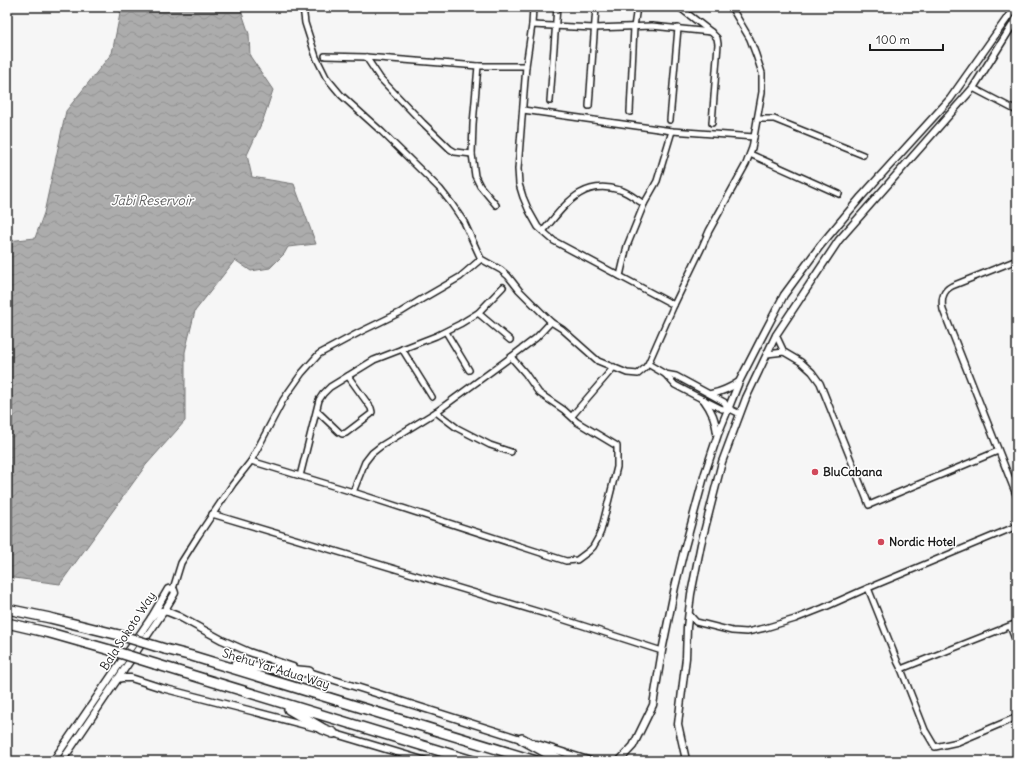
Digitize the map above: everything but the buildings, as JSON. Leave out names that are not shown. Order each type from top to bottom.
[{"type":"highway","name":"Shehu Yar'Adua Way","points":[[7,609],[50,618],[192,656],[536,761]]},
{"type":"highway","points":[[7,623],[50,633],[110,650],[473,761]]},
{"type":"highway","points":[[192,656],[230,664],[309,672]]},
{"type":"highway","points":[[241,690],[288,708],[316,726],[333,733]]},
{"type":"highway","points":[[522,739],[562,761]]},
{"type":"street","points":[[303,7],[305,23],[316,57],[326,77],[341,95],[382,132],[440,189],[451,202],[464,222],[481,259],[501,270],[508,276],[519,290],[551,322],[562,329],[598,361],[627,373],[638,374],[648,364],[709,231],[750,154],[762,92],[762,72],[750,39],[730,7]]},
{"type":"street","points":[[533,7],[526,66],[518,169],[519,184],[529,211],[538,227],[554,241],[674,305]]},
{"type":"street","points":[[550,101],[557,7]]},
{"type":"street","points":[[589,106],[596,7]]},
{"type":"street","points":[[630,112],[634,27],[637,7]]},
{"type":"street","points":[[679,7],[717,38],[718,44],[712,123]]},
{"type":"street","points":[[619,761],[633,746],[652,705],[683,554],[705,473],[718,434],[739,382],[784,295],[820,246],[861,197],[950,99],[1015,7]]},
{"type":"street","points":[[687,761],[678,724],[686,658],[687,627],[691,594],[701,544],[722,462],[740,414],[776,335],[839,240],[973,88],[1017,18]]},
{"type":"street","points":[[532,25],[594,28],[652,26],[711,32]]},
{"type":"street","points":[[670,120],[678,28]]},
{"type":"street","points":[[325,56],[366,57],[478,66],[526,66]]},
{"type":"street","points":[[366,57],[380,78],[450,149],[455,152],[472,154]]},
{"type":"street","points":[[478,66],[472,154],[475,176],[480,186],[496,205]]},
{"type":"street","points":[[973,88],[1017,110]]},
{"type":"street","points":[[523,110],[672,131],[754,137]]},
{"type":"street","points":[[757,119],[774,119],[863,155]]},
{"type":"street","points":[[620,276],[627,246],[644,204],[657,181],[672,131]]},
{"type":"street","points":[[750,154],[839,194]]},
{"type":"street","points":[[543,231],[572,199],[582,192],[593,188],[604,187],[622,190],[644,204]]},
{"type":"street","points":[[173,588],[181,564],[232,484],[251,461],[283,400],[302,373],[319,354],[401,312],[460,276],[481,259]]},
{"type":"street","points":[[1017,260],[952,286],[944,292],[942,299],[943,310],[1017,497]]},
{"type":"street","points":[[300,476],[319,400],[330,387],[374,360],[446,332],[460,324],[478,313],[503,287]]},
{"type":"street","points":[[478,313],[510,340]]},
{"type":"street","points":[[353,492],[365,462],[372,453],[436,412],[536,338],[551,322]]},
{"type":"street","points":[[446,332],[469,370]]},
{"type":"street","points":[[776,335],[784,352],[801,362],[812,372],[820,383],[869,505],[998,451]]},
{"type":"street","points":[[402,349],[432,397]]},
{"type":"street","points":[[767,354],[784,352]]},
{"type":"street","points":[[251,461],[353,492],[566,561],[577,560],[593,547],[601,532],[617,467],[617,446],[577,422],[572,416],[539,393],[525,373],[511,357]]},
{"type":"street","points":[[648,364],[665,374],[675,385],[722,409],[728,408]]},
{"type":"street","points":[[572,416],[614,367]]},
{"type":"street","points":[[665,374],[676,376],[711,394],[724,402],[728,408],[740,414]]},
{"type":"street","points":[[317,411],[342,434],[346,433],[371,414],[371,408],[348,376]]},
{"type":"street","points":[[711,394],[730,388],[739,382]]},
{"type":"street","points":[[704,400],[712,411],[718,434]]},
{"type":"street","points":[[436,412],[457,428],[490,445],[511,452]]},
{"type":"street","points":[[212,514],[559,618],[662,651]]},
{"type":"street","points":[[689,614],[696,622],[732,631],[747,632],[766,628],[823,608],[1017,526]]},
{"type":"street","name":"Bala Sokoto Way","points":[[53,761],[151,618],[168,589],[173,588],[175,593],[164,611],[62,761]]},
{"type":"street","points":[[868,588],[898,663],[902,669],[925,730],[935,747],[958,742],[1017,717]]},
{"type":"street","points":[[171,600],[173,611],[178,616]]},
{"type":"street","points":[[151,618],[155,614],[164,611],[178,616],[249,652],[591,761]]},
{"type":"street","points":[[687,627],[696,622]]},
{"type":"street","points":[[902,669],[1017,623]]},
{"type":"street","points":[[1010,626],[1017,644]]},
{"type":"street","points":[[123,659],[121,665],[124,671],[131,678]]},
{"type":"street","points":[[118,680],[122,678],[131,678],[162,688],[333,733],[426,761]]},
{"type":"water","name":"Jabi Reservoir","points":[[120,7],[240,7],[249,34],[250,56],[273,90],[263,120],[247,155],[252,177],[294,184],[316,244],[288,247],[284,254],[270,268],[251,271],[235,260],[195,311],[185,352],[185,421],[146,465],[60,584],[7,577],[7,243],[8,241],[35,238],[44,213],[66,111],[112,53],[121,9]]},
{"type":"place","name":"BluCabana","points":[[815,472]]},
{"type":"place","name":"Nordic Hotel","points":[[881,542]]}]
